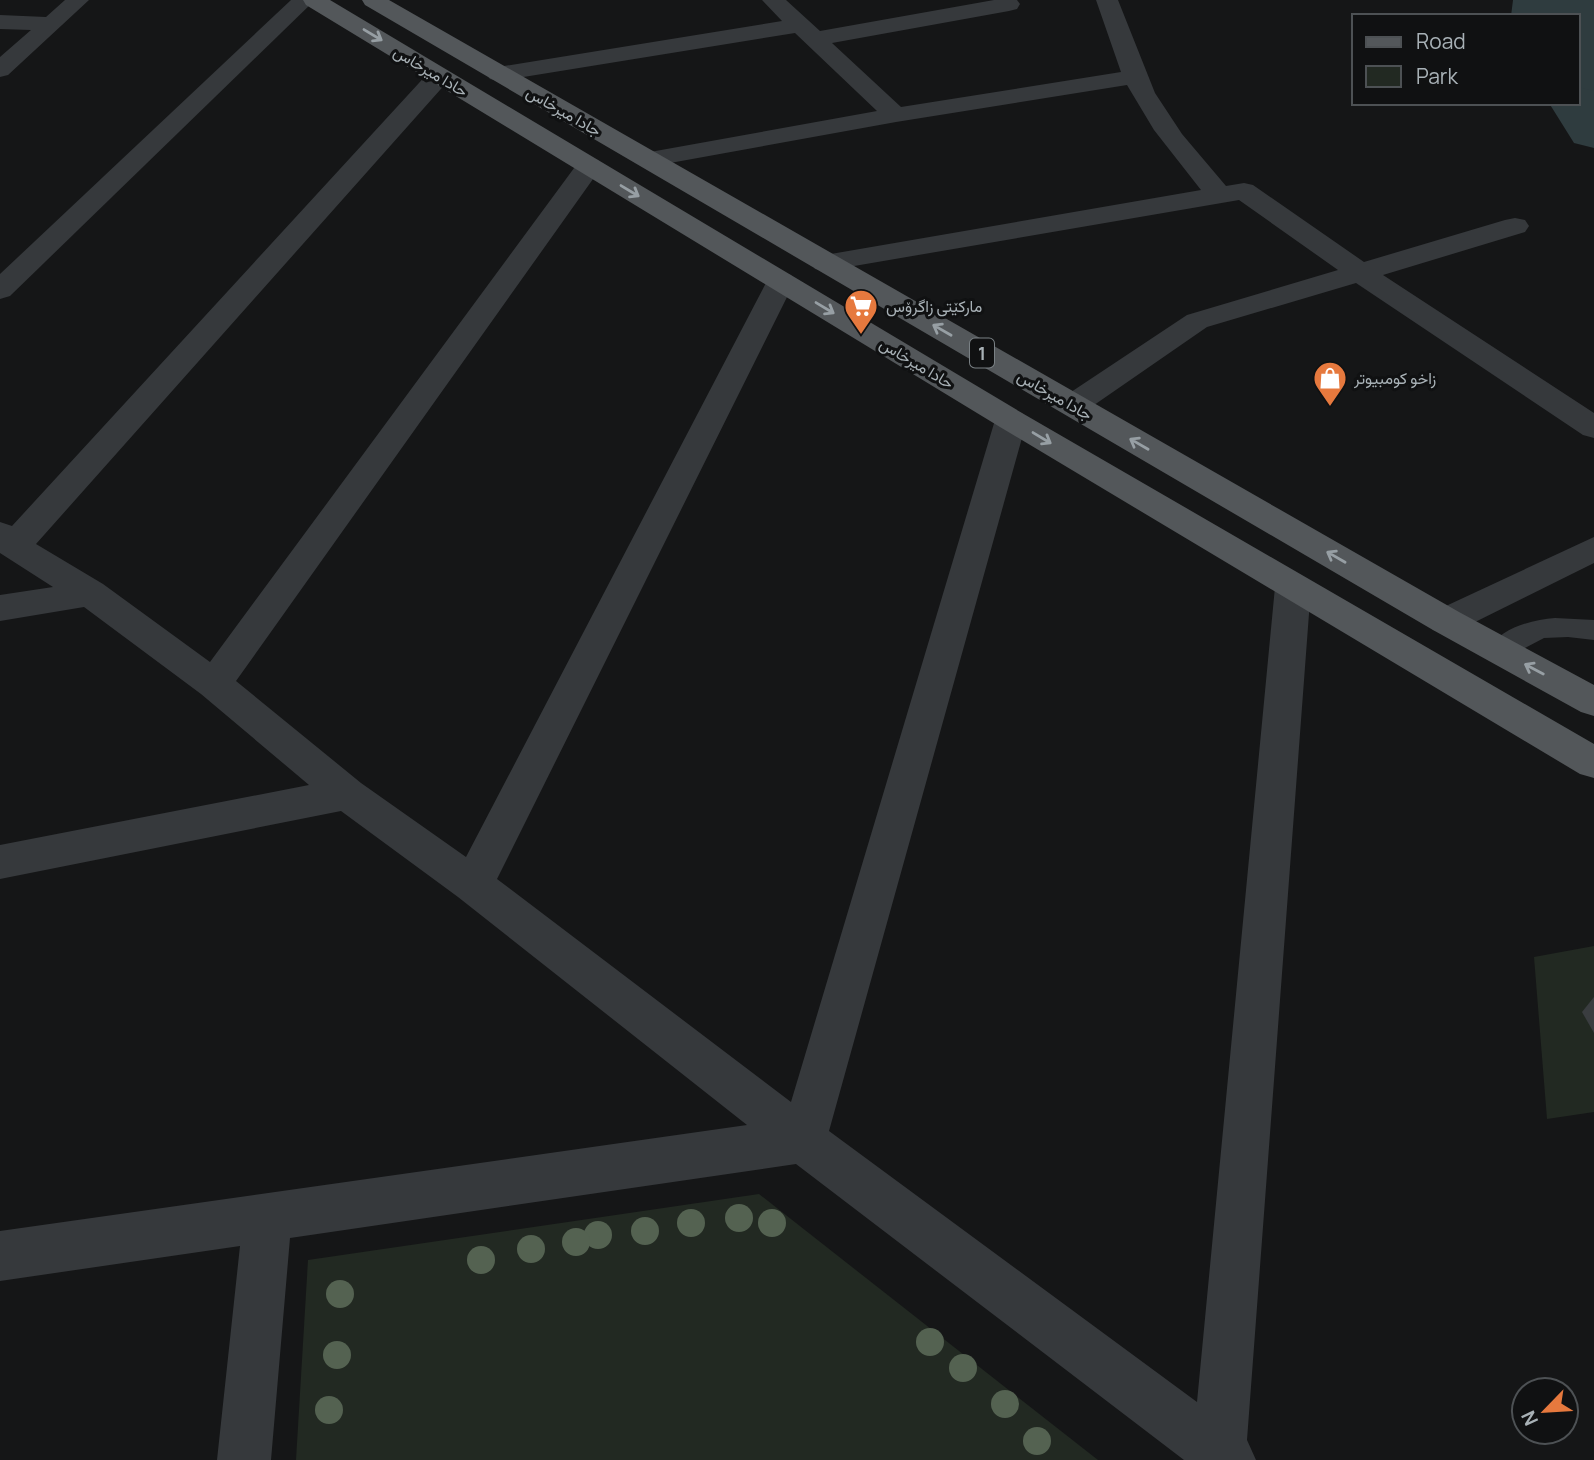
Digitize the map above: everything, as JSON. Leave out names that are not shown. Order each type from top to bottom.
[{"type":"main road","name":"حادا ميرخاس","points":[[314,0],[1011,420],[1594,763]]},
{"type":"main road","name":"جادا ميرخاس","points":[[373,0],[1446,621],[1594,702]]},
{"type":"street","points":[[0,69],[78,0]]},
{"type":"street","points":[[0,290],[304,0]]},
{"type":"street","points":[[773,0],[896,115]]},
{"type":"street","points":[[1107,0],[1135,77],[1182,150],[1220,195]]},
{"type":"street","points":[[498,74],[1009,4]]},
{"type":"street","points":[[0,22],[49,24]]},
{"type":"street","points":[[439,76],[7,540],[90,593],[214,684],[347,794],[473,885],[803,1140],[1224,1456]]},
{"type":"street","points":[[648,159],[896,115],[1135,77]]},
{"type":"street","points":[[214,684],[589,166]]},
{"type":"street","points":[[825,263],[1244,191],[1358,271],[1594,428]]},
{"type":"street","points":[[1073,405],[1197,321],[1515,226]]},
{"type":"street","points":[[473,885],[781,281]]},
{"type":"street","points":[[803,1140],[1011,420]]},
{"type":"street","points":[[1446,621],[1594,549]]},
{"type":"street","points":[[1224,1456],[1293,587]]},
{"type":"street","points":[[0,608],[90,593]]},
{"type":"street","points":[[0,863],[347,794]]},
{"type":"street","points":[[0,1255],[267,1219],[803,1140]]},
{"type":"street","points":[[244,1460],[267,1219]]},
{"type":"lane","points":[[1500,651],[1513,639],[1530,630],[1554,626],[1594,630]]},
{"type":"green space","points":[[1594,946],[1594,1112],[1547,1119],[1534,957]]},
{"type":"green space","points":[[759,1194],[1098,1460],[296,1460],[308,1260]]},
{"type":"shaded area","points":[[1513,0],[1594,0],[1594,126],[1583,114],[1568,105],[1580,105],[1580,14],[1511,14]]},
{"type":"waterway","points":[[1577,105],[1594,131]]},
{"type":"place","name":"مارکێتی زاگرۆس","points":[[861,336]]},
{"type":"place","name":"زاخو كومبيوتر","points":[[1330,408]]}]
